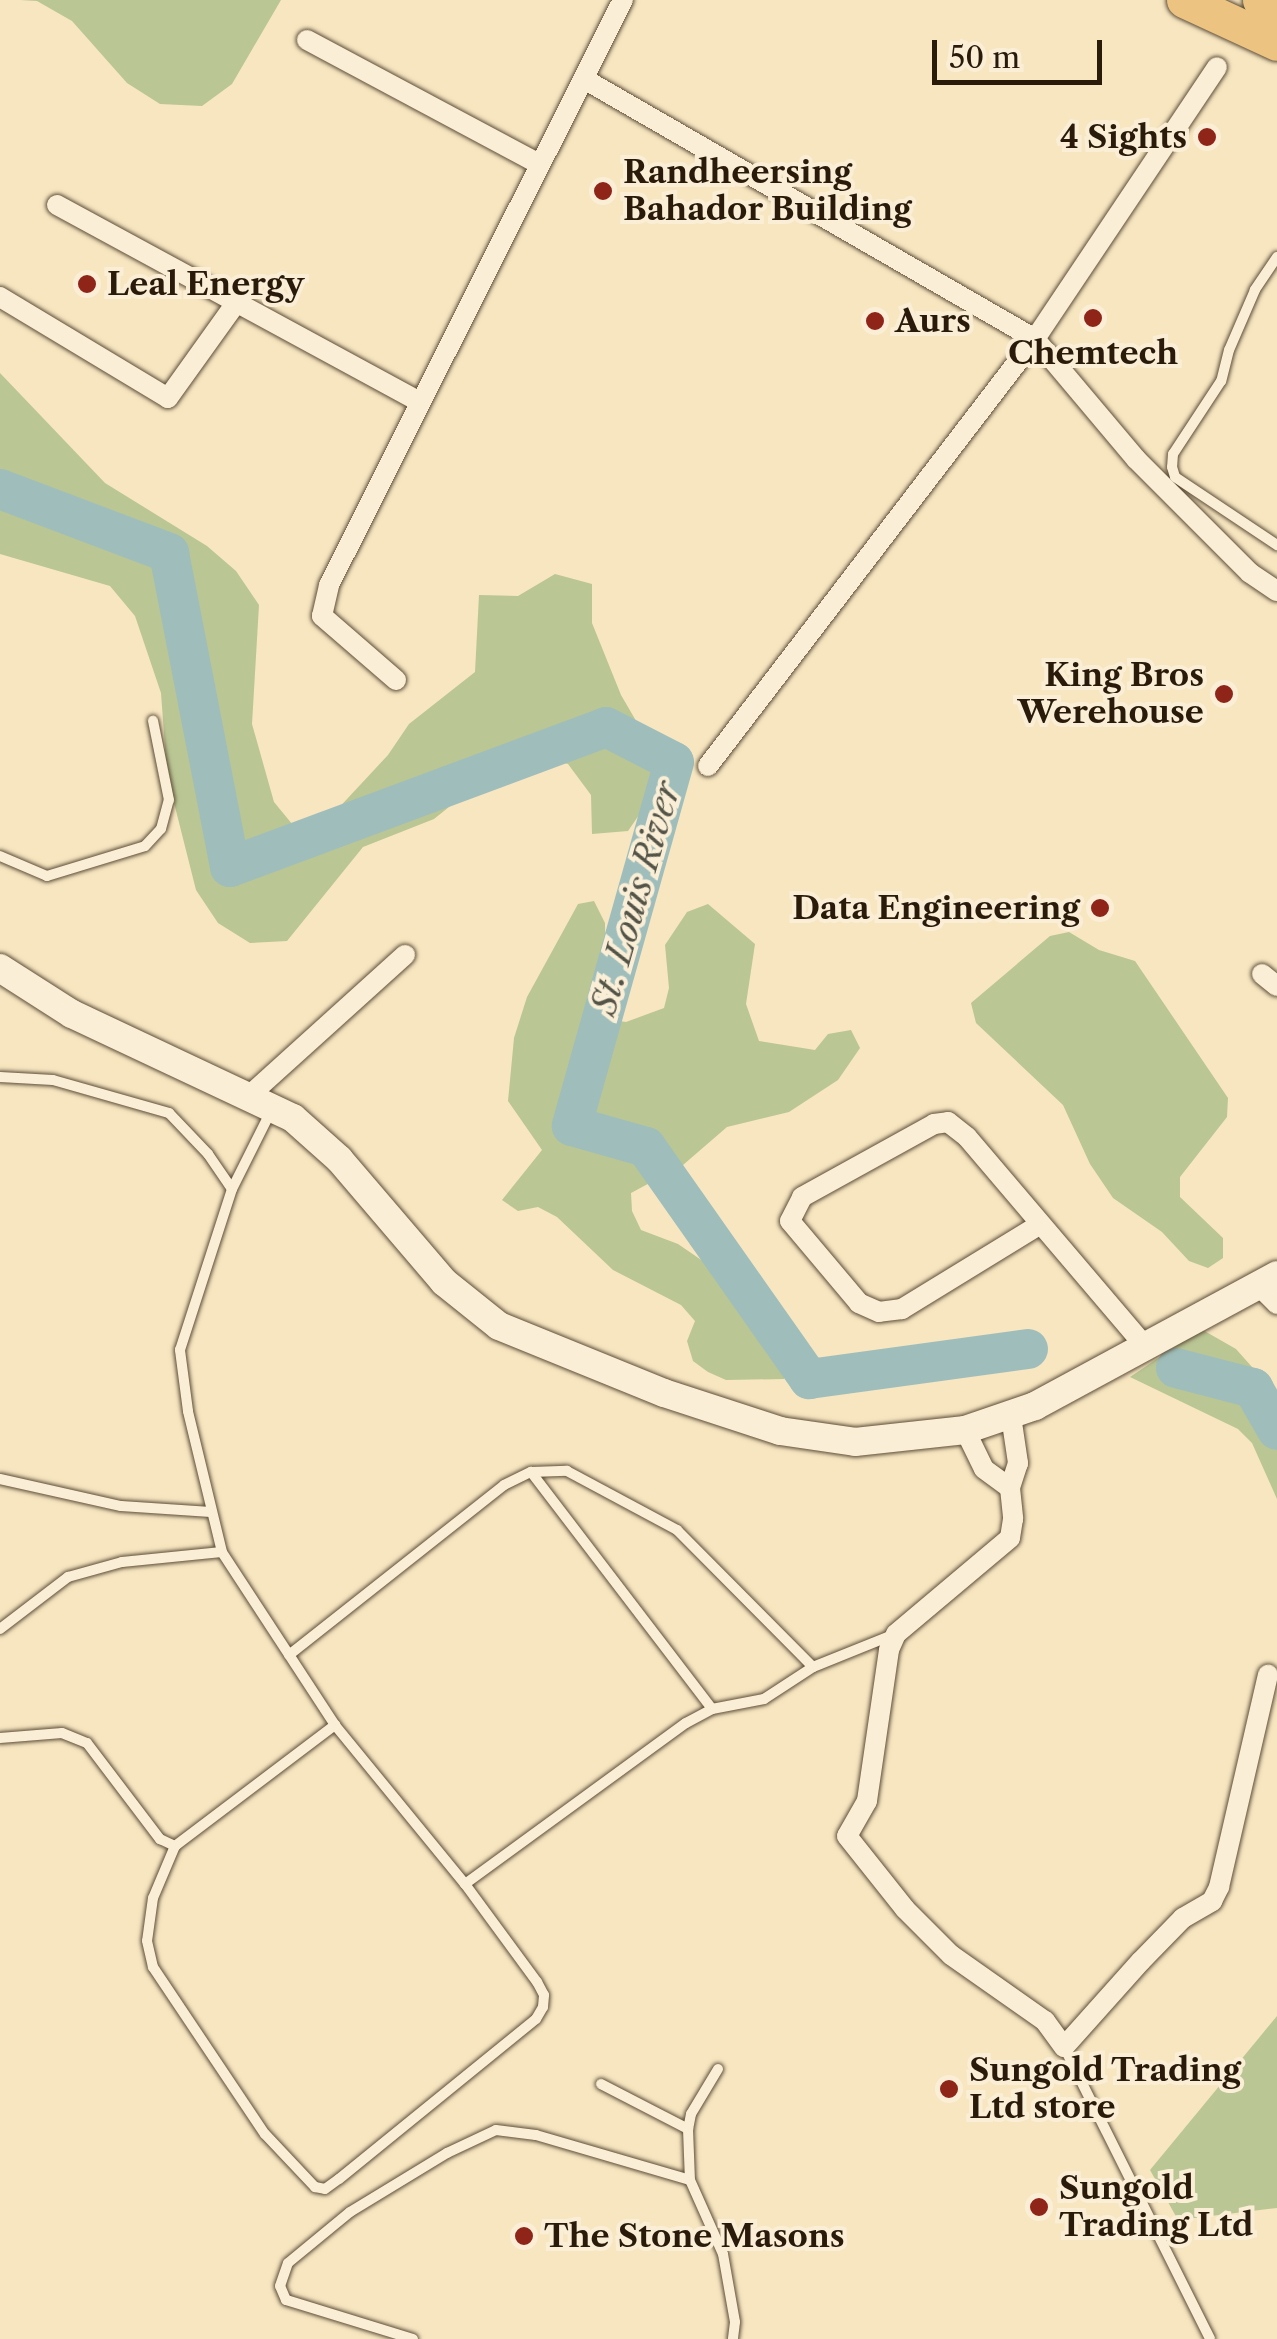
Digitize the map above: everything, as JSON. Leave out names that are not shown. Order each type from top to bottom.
[{"type":"highway","points":[[1184,0],[1277,43]]},
{"type":"highway","points":[[1260,0],[1277,8]]},
{"type":"main road","points":[[0,968],[72,1014],[262,1100],[338,1159],[444,1282],[499,1326],[734,1419],[780,1431],[855,1442],[965,1430],[1011,1416],[1145,1346],[1270,1288]]},
{"type":"street","points":[[396,680],[322,616],[330,585],[623,0]]},
{"type":"street","points":[[307,40],[539,164]]},
{"type":"street","points":[[708,766],[1035,339],[1217,66]]},
{"type":"street","points":[[584,79],[1035,339],[1136,459],[1250,574],[1277,591]]},
{"type":"street","points":[[56,206],[420,402]]},
{"type":"street","points":[[0,297],[168,398],[236,302]]},
{"type":"street","points":[[262,1100],[405,954]]},
{"type":"street","points":[[1039,1225],[902,1309],[879,1312],[859,1303],[790,1221],[802,1197],[934,1124],[948,1122],[967,1137],[1145,1346]]},
{"type":"street","points":[[1011,1416],[1018,1464],[1010,1488],[1014,1519],[1010,1538],[896,1634],[889,1650],[867,1801],[847,1836],[951,1955],[1046,2021],[1064,2047],[1183,1918],[1212,1900],[1219,1887],[1268,1674]]},
{"type":"street","points":[[965,1430],[984,1469],[1010,1488]]},
{"type":"lane","points":[[1277,257],[1255,290],[1229,350],[1222,380],[1173,454],[1172,467],[1175,477],[1277,544]]},
{"type":"lane","points":[[0,856],[47,876],[144,846],[161,828],[168,800],[153,722]]},
{"type":"lane","points":[[0,1077],[53,1080],[169,1113],[208,1154],[232,1188]]},
{"type":"lane","points":[[262,1100],[180,1350],[188,1411],[222,1552],[335,1725],[465,1884],[544,1995],[536,2019],[325,2189],[302,2178],[264,2134],[153,1967],[147,1940],[153,1898],[174,1846],[335,1725]]},
{"type":"lane","points":[[288,1654],[504,1484],[531,1472],[566,1471],[677,1530],[813,1668]]},
{"type":"lane","points":[[531,1472],[712,1709]]},
{"type":"lane","points":[[0,1479],[121,1506],[211,1512]]},
{"type":"lane","points":[[0,1629],[68,1576],[122,1562],[222,1552]]},
{"type":"lane","points":[[465,1884],[686,1723],[712,1709],[764,1699],[813,1668],[896,1634]]},
{"type":"lane","points":[[0,1738],[62,1733],[87,1743],[160,1839],[174,1846]]},
{"type":"lane","points":[[1064,2047],[1210,2339]]},
{"type":"lane","points":[[718,2069],[692,2114],[688,2130],[690,2180],[724,2254],[735,2322],[733,2339]]},
{"type":"lane","points":[[601,2084],[688,2130]]},
{"type":"lane","points":[[413,2339],[286,2300],[280,2286],[288,2263],[350,2212],[447,2154],[496,2130],[536,2136],[690,2180]]},
{"type":"green space","points":[[20,0],[281,0],[232,84],[202,106],[160,104],[127,83],[72,21],[37,1]]},
{"type":"green space","points":[[0,373],[105,483],[207,546],[236,571],[259,605],[252,724],[274,802],[297,830],[334,813],[388,755],[409,724],[475,672],[479,595],[518,596],[555,574],[592,584],[592,623],[621,695],[660,762],[650,799],[628,831],[592,834],[591,795],[568,764],[531,754],[495,770],[434,819],[363,847],[287,941],[250,943],[218,923],[196,890],[167,775],[161,693],[135,616],[110,586],[0,554]]},
{"type":"green space","points":[[594,901],[605,923],[606,1019],[626,1022],[664,1008],[669,988],[665,945],[687,912],[708,904],[755,944],[746,1004],[759,1041],[815,1050],[828,1034],[851,1030],[860,1048],[838,1080],[789,1112],[727,1127],[683,1165],[631,1193],[632,1211],[641,1230],[678,1244],[793,1323],[784,1379],[726,1380],[708,1372],[693,1361],[687,1341],[695,1321],[681,1305],[613,1270],[557,1217],[538,1207],[518,1211],[502,1200],[542,1150],[508,1101],[514,1038],[527,997],[578,904]]},
{"type":"green space","points":[[1069,932],[1099,950],[1135,961],[1228,1098],[1227,1117],[1180,1177],[1180,1197],[1223,1238],[1223,1258],[1208,1268],[1189,1261],[1162,1232],[1113,1198],[1090,1164],[1063,1105],[976,1023],[971,1003],[1050,936]]},
{"type":"green space","points":[[1201,1329],[1236,1349],[1277,1395],[1277,1499],[1252,1443],[1238,1429],[1130,1377]]},
{"type":"green space","points":[[1277,2016],[1277,2208],[1178,2220],[1150,2170]]},
{"type":"waterway","name":"St. Louis River","points":[[0,489],[169,553],[230,867],[606,727],[674,762],[572,1126],[646,1147],[809,1379],[1028,1349]]},
{"type":"waterway","points":[[1176,1368],[1253,1388],[1277,1430]]},
{"type":"place","name":"4 Sights","points":[[1207,137]]},
{"type":"place","name":"Randheersing Bahador Building","points":[[603,191]]},
{"type":"place","name":"Leal Energy","points":[[87,284]]},
{"type":"place","name":"Chemtech","points":[[1093,318]]},
{"type":"place","name":"Aurs","points":[[875,321]]},
{"type":"place","name":"King Bros Werehouse","points":[[1224,694]]},
{"type":"place","name":"Data Engineering","points":[[1100,908]]},
{"type":"place","name":"Sungold Trading Ltd store","points":[[949,2089]]},
{"type":"place","name":"Sungold Trading Ltd","points":[[1039,2207]]},
{"type":"place","name":"The Stone Masons","points":[[524,2236]]}]
